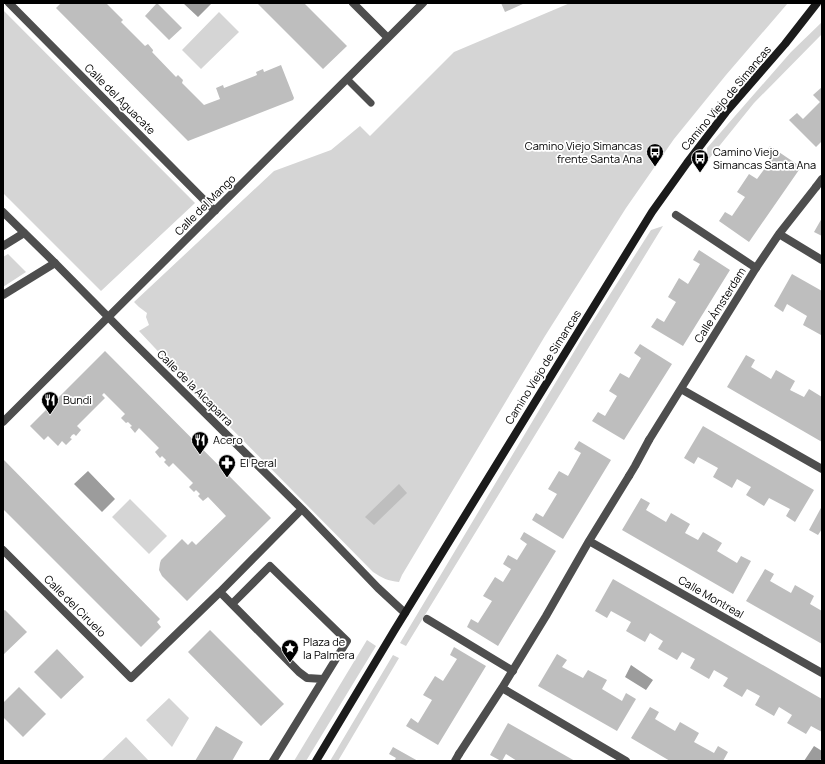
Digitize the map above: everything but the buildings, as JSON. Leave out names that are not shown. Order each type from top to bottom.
[{"type":"main road","name":"Camino Viejo de Simancas","points":[[316,761],[405,613],[652,212],[726,112],[785,44],[817,3]]},
{"type":"street","name":"Calle del Aguacate","points":[[9,3],[215,210]]},
{"type":"street","points":[[353,3],[388,38]]},
{"type":"street","name":"Calle del Mango","points":[[3,422],[423,3]]},
{"type":"street","name":"Calle Ámsterdam","points":[[589,541],[635,466],[649,440],[756,268],[779,234],[822,179]]},
{"type":"street","name":"Calle de la Alcaparra","points":[[3,212],[302,509],[378,588],[405,613]]},
{"type":"street","points":[[676,215],[756,268]]},
{"type":"street","points":[[3,246],[24,233]]},
{"type":"street","points":[[779,234],[822,260]]},
{"type":"street","points":[[3,295],[55,263]]},
{"type":"street","points":[[681,389],[822,469]]},
{"type":"street","points":[[302,509],[220,592],[299,672],[307,678],[323,679]]},
{"type":"street","points":[[457,758],[513,671],[589,541]]},
{"type":"street","name":"Calle Montreal","points":[[589,541],[822,673]]},
{"type":"street","name":"Calle del Ciruelo","points":[[3,550],[131,678],[220,592]]},
{"type":"street","points":[[232,604],[270,566],[347,641],[273,761]]},
{"type":"street","points":[[427,619],[513,671]]},
{"type":"street","points":[[502,688],[626,761]]},
{"type":"lane","points":[[347,79],[371,103]]},
{"type":"shaded area","points":[[183,3],[210,3],[211,4],[198,17]]},
{"type":"shaded area","points":[[570,3],[788,3],[726,75],[674,139],[626,208],[545,336],[399,582],[388,580],[373,572],[212,409],[139,331],[149,325],[146,317],[147,313],[134,302],[274,171],[331,150],[360,126],[370,136],[454,52]]},
{"type":"shaded area","points":[[3,10],[195,203],[101,291],[3,193]]},
{"type":"shaded area","points":[[219,12],[239,32],[201,69],[182,50]]},
{"type":"shaded area","points":[[822,22],[822,34],[754,103],[708,160],[707,148],[791,52]]},
{"type":"shaded area","points":[[663,226],[406,646],[400,643],[584,335],[651,230]]},
{"type":"shaded area","points":[[8,254],[26,272],[3,287],[3,257]]},
{"type":"shaded area","points":[[88,471],[115,499],[102,512],[74,484]]},
{"type":"shaded area","points":[[130,499],[167,536],[149,554],[112,517]]},
{"type":"shaded area","points":[[367,640],[376,646],[306,761],[294,761]]},
{"type":"shaded area","points":[[393,655],[399,658],[338,761],[330,761]]},
{"type":"shaded area","points":[[631,665],[653,680],[646,690],[625,677]]},
{"type":"shaded area","points":[[169,698],[189,718],[172,747],[146,720]]},
{"type":"shaded area","points":[[126,737],[149,761],[101,761]]},
{"type":"shaded area","points":[[814,746],[822,751],[820,761],[804,761]]},
{"type":"place","name":"Camino Viejo Simancas frente Santa Ana","points":[[655,167]]},
{"type":"place","name":"Camino Viejo Simancas Santa Ana","points":[[700,173]]},
{"type":"place","name":"Bundi","points":[[50,415]]},
{"type":"place","name":"Acero","points":[[200,455]]},
{"type":"place","name":"El Peral","points":[[227,478]]},
{"type":"place","name":"Plaza de la Palmera","points":[[290,663]]}]
